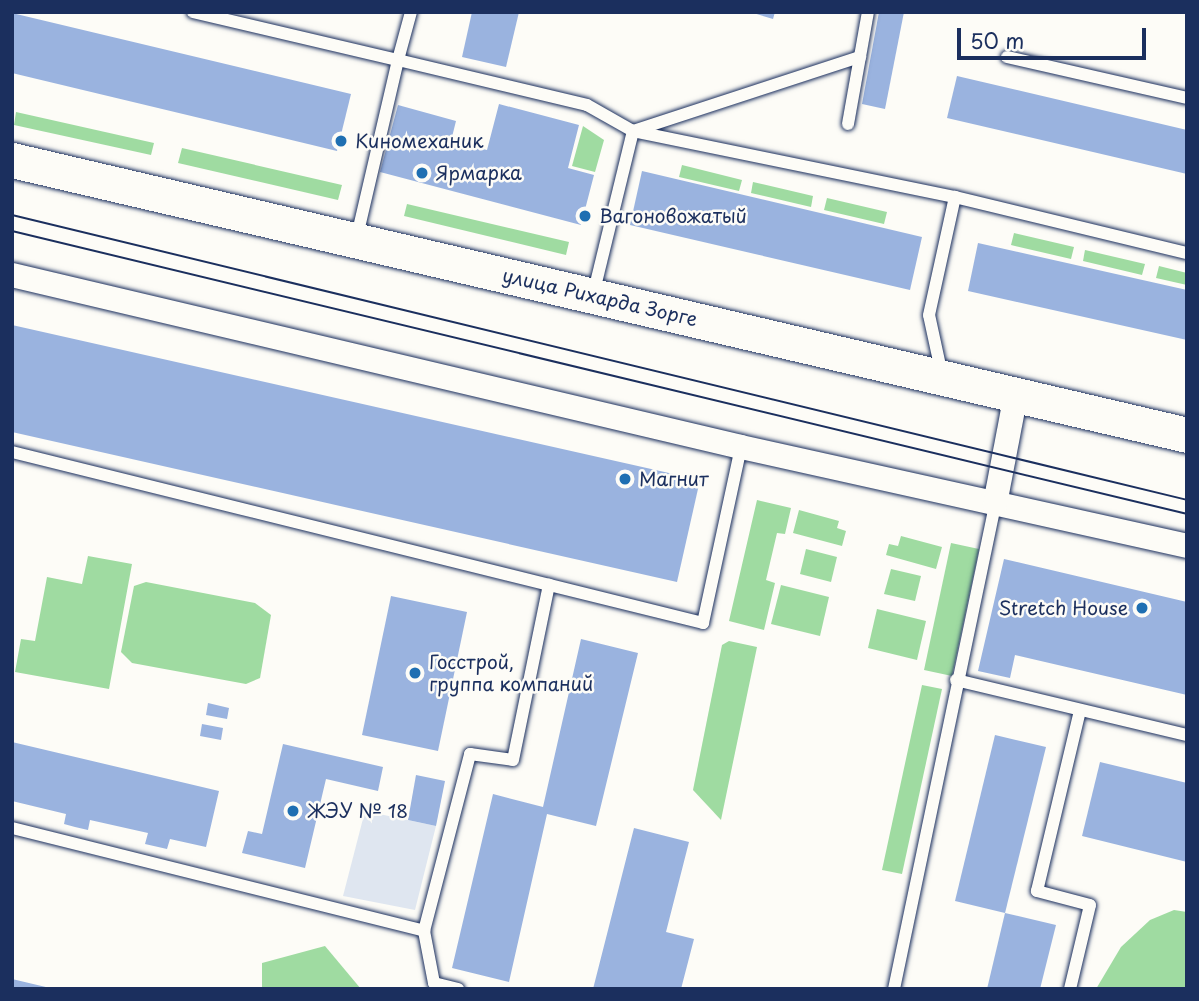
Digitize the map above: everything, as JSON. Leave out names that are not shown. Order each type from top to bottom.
[{"type":"main road","name":"улица Рихарда Зорге","points":[[12,160],[1187,435]]},
{"type":"street","points":[[12,275],[741,447],[1187,546]]},
{"type":"street","points":[[995,504],[1016,394]]},
{"type":"lane","points":[[194,12],[587,105],[633,131],[956,197],[1187,253]]},
{"type":"lane","points":[[356,240],[411,12]]},
{"type":"lane","points":[[848,124],[868,12]]},
{"type":"lane","points":[[633,131],[860,57]]},
{"type":"lane","points":[[1007,57],[1187,98]]},
{"type":"lane","points":[[593,295],[633,131]]},
{"type":"lane","points":[[942,376],[929,315],[956,197]]},
{"type":"lane","points":[[12,452],[703,623],[741,447]]},
{"type":"lane","points":[[894,989],[956,680],[995,504]]},
{"type":"lane","points":[[457,989],[435,984],[424,931],[470,754],[513,760],[550,585]]},
{"type":"lane","points":[[956,680],[1187,735]]},
{"type":"lane","points":[[1070,989],[1090,905],[1037,891],[1080,710]]},
{"type":"lane","points":[[12,828],[424,931]]},
{"type":"shaded area","points":[[365,811],[436,826],[415,910],[343,896]]},
{"type":"green space","points":[[16,112],[154,143],[151,155],[14,125]]},
{"type":"green space","points":[[583,126],[604,140],[595,172],[572,166]]},
{"type":"green space","points":[[182,148],[342,185],[338,200],[178,163]]},
{"type":"green space","points":[[682,165],[742,180],[739,191],[679,177]]},
{"type":"green space","points":[[753,182],[813,196],[811,207],[751,193]]},
{"type":"green space","points":[[827,198],[887,212],[884,224],[824,210]]},
{"type":"green space","points":[[407,204],[569,242],[566,255],[404,216]]},
{"type":"green space","points":[[1014,233],[1074,247],[1071,259],[1011,245]]},
{"type":"green space","points":[[1085,250],[1145,264],[1142,275],[1083,261]]},
{"type":"green space","points":[[1159,266],[1187,273],[1187,285],[1156,278]]},
{"type":"green space","points":[[757,500],[791,508],[785,534],[777,533],[766,580],[775,583],[764,630],[729,621]]},
{"type":"green space","points":[[799,510],[839,521],[837,528],[846,531],[842,546],[793,533]]},
{"type":"green space","points":[[901,536],[942,547],[936,569],[886,555],[889,544],[898,546]]},
{"type":"green space","points":[[951,543],[979,549],[952,676],[924,670]]},
{"type":"green space","points":[[806,549],[837,557],[831,582],[800,574]]},
{"type":"green space","points":[[88,556],[132,564],[109,689],[15,672],[21,639],[35,641],[47,577],[82,584]]},
{"type":"green space","points":[[891,569],[921,576],[915,601],[884,594]]},
{"type":"green space","points":[[146,582],[255,603],[271,615],[260,678],[246,684],[132,663],[121,652],[134,586]]},
{"type":"green space","points":[[781,585],[829,597],[820,636],[771,624]]},
{"type":"green space","points":[[877,609],[926,621],[917,660],[868,648]]},
{"type":"green space","points":[[729,641],[757,647],[721,820],[693,790],[722,645]]},
{"type":"green space","points":[[922,685],[942,689],[902,874],[882,870]]},
{"type":"green space","points":[[1174,910],[1187,912],[1187,989],[1096,989],[1121,947],[1150,920]]},
{"type":"green space","points":[[325,946],[361,989],[262,989],[262,963]]},
{"type":"building","points":[[472,12],[519,12],[506,67],[462,57]]},
{"type":"building","points":[[750,12],[775,12],[773,19]]},
{"type":"building","points":[[879,12],[904,12],[885,109],[862,104]]},
{"type":"building","points":[[12,13],[351,94],[337,151],[12,73]]},
{"type":"building","points":[[957,76],[1187,130],[1187,174],[947,118]]},
{"type":"building","points":[[499,104],[579,125],[568,168],[594,175],[581,225],[380,172],[398,105],[456,121],[451,141],[487,150]]},
{"type":"building","points":[[642,171],[922,237],[910,290],[630,225]]},
{"type":"building","points":[[978,243],[1187,290],[1187,340],[968,291]]},
{"type":"building","points":[[12,325],[700,480],[677,582],[12,432]]},
{"type":"building","points":[[1004,559],[1187,602],[1187,695],[1015,655],[1010,678],[978,671]]},
{"type":"building","name":"Госстрой, группа компаний","points":[[391,596],[467,612],[438,751],[362,735]]},
{"type":"building","points":[[581,639],[638,653],[596,826],[547,814],[509,982],[452,968],[493,794],[543,807]]},
{"type":"building","points":[[208,703],[229,708],[227,719],[206,715]]},
{"type":"building","points":[[202,724],[223,728],[221,740],[200,736]]},
{"type":"building","points":[[995,735],[1046,747],[1005,913],[955,901]]},
{"type":"building","points":[[12,742],[219,791],[206,847],[170,839],[167,849],[145,844],[148,833],[90,820],[88,830],[75,827],[64,824],[66,814],[12,801]]},
{"type":"building","name":"ЖЭУ № 18","points":[[283,744],[383,767],[378,791],[326,779],[305,868],[242,853],[248,831],[262,834]]},
{"type":"building","points":[[1100,762],[1187,783],[1187,862],[1082,836]]},
{"type":"building","points":[[416,775],[445,781],[436,826],[408,820]]},
{"type":"building","points":[[634,828],[689,842],[666,932],[694,939],[681,989],[593,989]]},
{"type":"building","points":[[1005,913],[1056,925],[1040,989],[987,989]]},
{"type":"building","points":[[12,979],[50,988],[50,989],[12,989]]},
{"type":"tram line","points":[[12,215],[1187,500]]},
{"type":"tram line","points":[[12,231],[1187,514]]},
{"type":"place","name":"Киномеханик","points":[[341,141]]},
{"type":"place","name":"Ярмарка","points":[[422,173]]},
{"type":"place","name":"Вагоновожатый","points":[[585,216]]},
{"type":"place","name":"Магнит","points":[[625,479]]},
{"type":"place","name":"Stretch House","points":[[1142,608]]},
{"type":"place","name":"Госстрой, группа компаний","points":[[415,673]]},
{"type":"place","name":"ЖЭУ № 18","points":[[293,811]]}]
